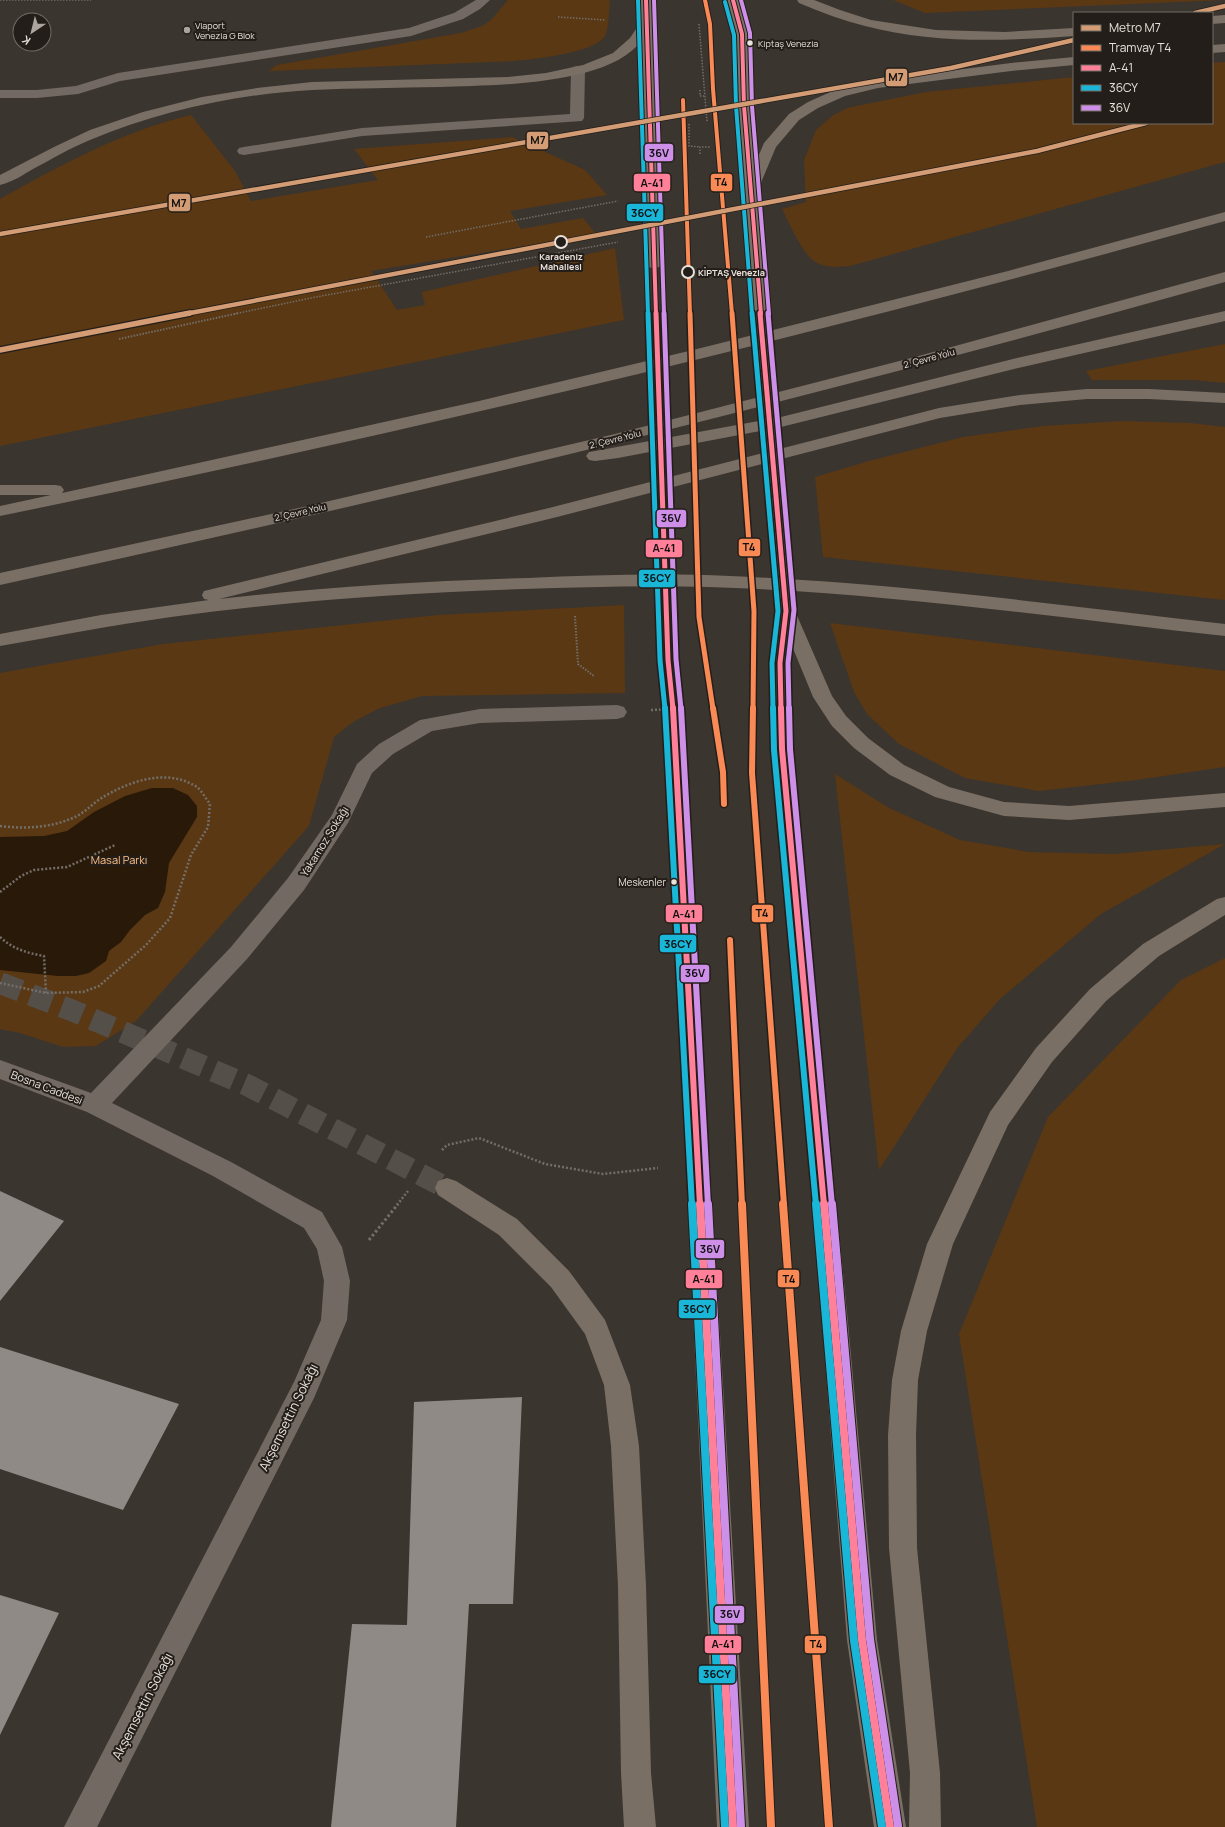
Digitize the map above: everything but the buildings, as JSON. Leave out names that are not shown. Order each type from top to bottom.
[{"type":"highway","points":[[803,0],[858,20],[905,31],[942,36],[1032,35],[1073,32]]},
{"type":"highway","points":[[1213,20],[1225,19]]},
{"type":"highway","points":[[0,182],[94,133],[169,109],[284,88],[508,81],[546,77],[578,70],[608,61],[618,56],[635,41],[647,23]]},
{"type":"highway","points":[[647,23],[654,264]]},
{"type":"highway","points":[[1213,49],[1225,48]]},
{"type":"highway","points":[[890,1827],[862,1640],[835,1323],[786,797],[782,749],[780,663],[786,611],[750,192],[769,146],[782,130],[794,117],[813,105],[840,93],[878,84],[927,77],[1073,61]]},
{"type":"highway","points":[[0,511],[104,490],[530,394],[924,298],[1225,216]]},
{"type":"highway","name":"2. Çevre Yolu","points":[[0,579],[127,552],[504,466],[761,402],[1004,338],[1225,277]]},
{"type":"highway","points":[[504,466],[618,453],[781,422],[1014,364],[1225,316]]},
{"type":"highway","points":[[114,619],[551,513],[939,413],[1020,400],[1087,394],[1149,394],[1225,398]]},
{"type":"highway","points":[[0,490],[104,490]]},
{"type":"highway","points":[[0,640],[114,619],[227,604],[333,594],[445,585],[646,580],[734,582],[858,591],[1225,630]]},
{"type":"highway","points":[[786,611],[823,697],[839,720],[861,743],[897,770],[942,792],[1004,809],[1069,813],[1225,800]]},
{"type":"highway","points":[[925,1827],[925,1773],[903,1548],[902,1435],[905,1380],[914,1332],[940,1244],[999,1119],[1044,1055],[1098,995],[1151,950],[1225,906]]},
{"type":"highway","points":[[698,1163],[733,1827]]},
{"type":"highway","points":[[447,1188],[508,1228],[560,1279],[596,1328],[617,1385],[625,1446],[632,1586],[636,1773],[640,1827]]},
{"type":"main road","points":[[646,0],[647,23]]},
{"type":"main road","points":[[733,0],[742,34],[744,106],[749,160],[750,192]]},
{"type":"street","points":[[0,94],[37,94],[78,90],[118,77],[411,32],[448,21],[474,9],[484,0]]},
{"type":"street","points":[[244,151],[362,132],[577,118],[578,70]]},
{"type":"street","name":"Yakamoz Sokağı","points":[[95,1105],[239,953],[296,884],[341,818],[364,769],[386,749],[427,725],[480,716],[617,712]]},
{"type":"street","name":"Bosna Caddesi","points":[[0,1069],[95,1105]]},
{"type":"street","name":"Akşemsettin Sokağı","points":[[80,1827],[304,1389],[334,1320],[337,1281],[329,1247],[314,1220],[222,1169],[95,1105]]},
{"type":"path","points":[[0,0],[89,0]]},
{"type":"path","points":[[558,17],[647,23]]},
{"type":"path","points":[[699,24],[707,124]]},
{"type":"path","points":[[700,90],[700,96],[704,96]]},
{"type":"path","points":[[690,140],[689,146],[710,147]]},
{"type":"path","points":[[700,147],[700,154]]},
{"type":"path","points":[[426,237],[575,208],[653,195]]},
{"type":"path","points":[[119,339],[368,287],[654,235]]},
{"type":"path","points":[[574,582],[575,628],[578,664],[596,678]]},
{"type":"path","points":[[645,710],[673,709]]},
{"type":"path","points":[[0,826],[19,828],[40,827],[60,823],[74,818],[117,789],[135,781],[154,778],[170,778],[197,788],[210,804],[208,827],[191,855],[170,918],[146,945],[99,986],[83,992],[46,993],[0,983]]},
{"type":"path","points":[[0,892],[21,876],[34,870],[67,867],[115,845]]},
{"type":"path","points":[[0,937],[9,945],[21,952],[44,956],[46,993]]},
{"type":"path","points":[[447,1145],[479,1138],[545,1164],[603,1174],[698,1163]]},
{"type":"path","points":[[384,1222],[404,1196]]},
{"type":"green space","points":[[508,0],[610,0],[606,34],[601,41],[579,50],[550,57],[514,61],[269,71],[277,65],[461,33],[482,26],[491,20]]},
{"type":"green space","points":[[893,0],[1225,0],[925,13]]},
{"type":"green space","points":[[1225,62],[1225,162],[850,266],[827,266],[813,261],[798,240],[782,209],[806,202],[804,160],[816,130],[832,116],[847,108],[926,92],[1073,77],[1073,124],[1213,124],[1213,63]]},
{"type":"green space","points":[[191,115],[235,171],[251,201],[378,180],[354,149],[512,137],[585,170],[607,195],[510,211],[521,229],[583,218],[596,234],[371,271],[397,310],[425,305],[422,292],[615,248],[624,320],[0,446],[0,199],[93,150],[141,130]]},
{"type":"green space","points":[[1225,344],[1225,383],[1193,380],[1092,380],[1086,371]]},
{"type":"green space","points":[[1122,421],[1190,423],[1225,427],[1225,600],[823,557],[815,477],[869,461],[963,437],[1043,426]]},
{"type":"green space","name":"Masal Parkı","points":[[624,605],[625,693],[422,696],[380,708],[353,722],[334,737],[309,826],[136,1021],[96,1046],[63,1047],[20,1033],[0,1029],[0,673],[163,644],[438,615]]},
{"type":"green space","points":[[830,623],[1225,671],[1225,767],[1136,780],[1039,791],[965,778],[899,744],[867,714],[854,692]]},
{"type":"green space","points":[[835,774],[889,808],[960,840],[1029,852],[1114,854],[1225,844],[1101,914],[1000,999],[958,1047],[879,1170]]},
{"type":"green space","points":[[1225,958],[1225,1827],[1037,1827],[959,1334],[1048,1117],[1181,980]]},
{"type":"shaded area","points":[[152,788],[173,788],[188,795],[197,806],[197,817],[169,863],[165,892],[158,908],[145,915],[130,930],[121,942],[109,951],[106,961],[89,973],[76,976],[58,976],[0,970],[0,837],[44,836],[67,831],[94,812],[125,796]]},
{"type":"tunnel","points":[[0,983],[71,1010],[247,1085],[447,1188]]},
{"type":"metro line","name":"M7","points":[[1199,12],[1225,6]]},
{"type":"metro line","name":"M7","points":[[0,234],[951,68],[1073,40]]},
{"type":"metro line","name":"M7","points":[[0,350],[1037,151],[1142,124]]},
{"type":"tram line","name":"T4","points":[[705,0],[710,24],[713,89],[728,256],[754,611],[752,773],[829,1827]]},
{"type":"tram line","name":"T4","points":[[683,100],[699,617],[723,772],[724,804]]},
{"type":"tram line","name":"T4","points":[[730,940],[771,1827]]},
{"type":"transit line","name":"36CY","points":[[638,0],[660,660],[665,710],[725,1827]]},
{"type":"transit line","name":"A-41","points":[[646,0],[668,660],[673,709],[733,1827]]},
{"type":"transit line","name":"36V","points":[[654,0],[676,659],[681,709],[741,1827]]},
{"type":"transit line","name":"A-41","points":[[733,0],[742,34],[744,106],[750,192],[786,611],[780,663],[782,749],[835,1323],[862,1640],[890,1827]]},
{"type":"transit line","name":"36V","points":[[741,0],[750,33],[752,106],[758,192],[794,610],[788,663],[790,749],[843,1322],[870,1639],[898,1826]]},
{"type":"transit line","name":"36CY","points":[[725,2],[734,35],[736,106],[742,193],[778,611],[772,663],[774,750],[827,1324],[854,1641],[882,1827]]},
{"type":"place","name":"Viaport Venezia G Blok","points":[[187,30]]},
{"type":"place","name":"Kiptaş Venezia","points":[[750,43]]},
{"type":"place","name":"Karadeniz Mahallesi","points":[[561,242]]},
{"type":"place","name":"KİPTAŞ Venezia","points":[[688,272]]},
{"type":"place","name":"Meskenler","points":[[674,882]]}]
